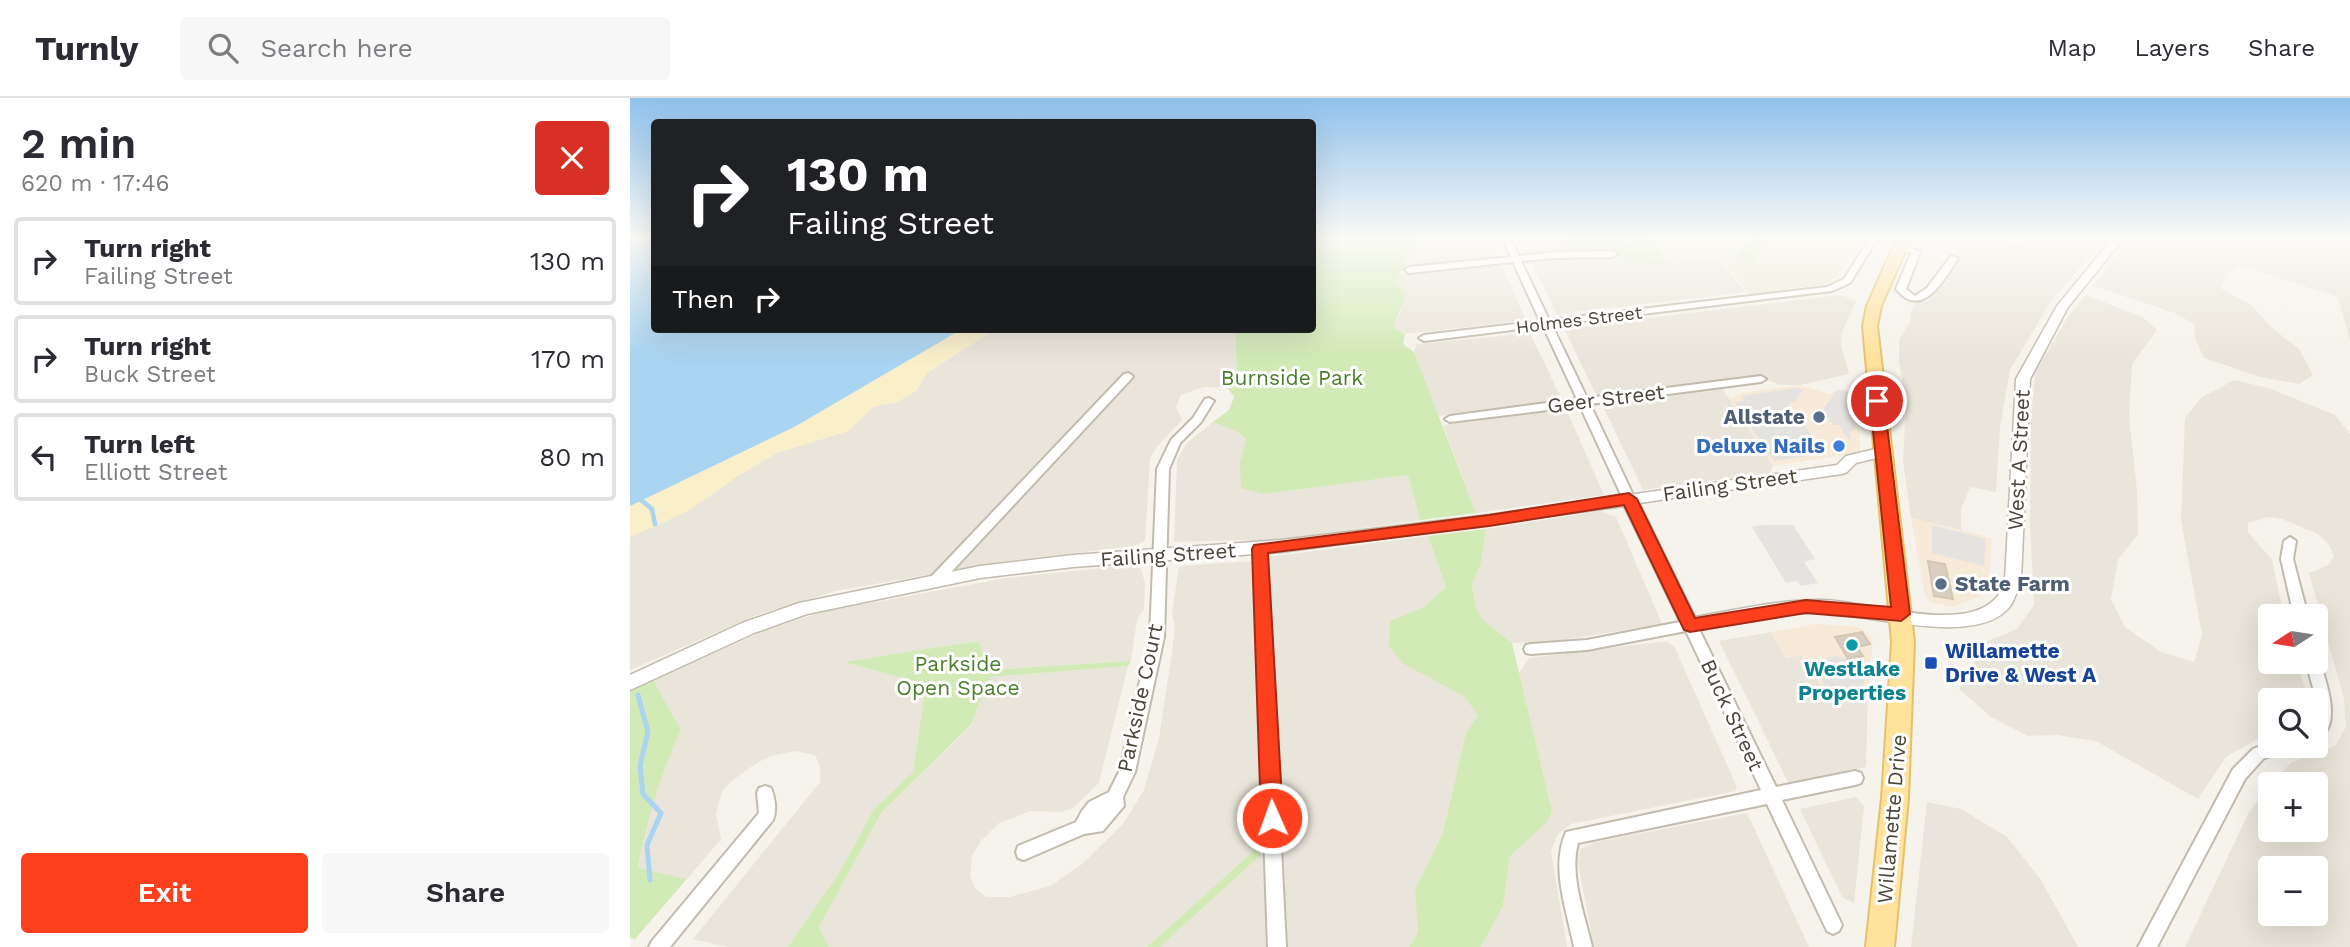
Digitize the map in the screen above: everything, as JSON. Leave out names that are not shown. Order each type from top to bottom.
[{"type":"main road","name":"Willamette Drive","points":[[1880,947],[1901,711],[1901,614],[1870,326],[1874,306],[1886,278]]},
{"type":"street","name":"Buck Street","points":[[1525,278],[1833,925]]},
{"type":"street","name":"Holmes Street","points":[[1424,338],[1836,288],[1849,278]]},
{"type":"street","points":[[1906,278],[1901,289],[1907,296],[1915,298],[1929,294],[1940,278]]},
{"type":"street","name":"West A Street","points":[[1901,614],[1940,621],[1963,621],[1992,612],[2007,599],[2013,580],[2023,379],[2063,306],[2086,278]]},
{"type":"street","points":[[936,580],[1128,376]]},
{"type":"street","name":"Geer Street","points":[[1450,419],[1761,379]]},
{"type":"street","points":[[1158,555],[1163,469],[1167,454],[1197,420],[1209,401]]},
{"type":"street","name":"Failing Street","points":[[630,683],[782,615],[839,599],[936,580],[1037,564],[1260,549],[1489,520],[1842,468],[1851,459],[1884,452]]},
{"type":"street","points":[[2290,541],[2287,559],[2298,604]]},
{"type":"street","points":[[1260,549],[1277,947]]},
{"type":"street","name":"Parkside Court","points":[[1024,852],[1083,827],[1097,826],[1116,806],[1115,797],[1127,772],[1157,637],[1158,555]]},
{"type":"street","points":[[1531,649],[1587,645],[1806,607],[1901,614]]},
{"type":"street","points":[[2147,947],[2239,774],[2258,754]]},
{"type":"street","points":[[1583,947],[1568,866],[1567,846],[1572,837],[1855,778]]},
{"type":"street","points":[[657,947],[767,815],[765,793]]},
{"type":"shaded area","points":[[1398,278],[1507,278],[1526,320],[1405,334],[1393,327],[1402,308],[1395,285]]},
{"type":"shaded area","points":[[1539,278],[1734,278],[1746,292],[1557,314]]},
{"type":"shaded area","points":[[1736,278],[1834,278],[1827,284],[1750,294]]},
{"type":"shaded area","points":[[1948,278],[2071,278],[2051,301],[2010,370],[2000,427],[1996,492],[1970,487],[1961,509],[1961,530],[1911,518],[1903,461],[1906,403],[1899,362],[1899,339],[1910,322],[1911,311],[1916,302],[1927,302]]},
{"type":"shaded area","points":[[2099,278],[2226,278],[2220,288],[2251,305],[2272,328],[2299,349],[2313,375],[2299,384],[2260,377],[2204,358],[2195,338],[2194,324],[2175,313],[2093,286]]},
{"type":"shaded area","points":[[2278,278],[2350,278],[2350,341],[2338,297]]},
{"type":"shaded area","points":[[1841,295],[1856,301],[1842,332],[1841,345],[1849,374],[1800,385],[1779,385],[1760,377],[1596,395],[1564,328]]},
{"type":"shaded area","points":[[2086,295],[2144,318],[2157,330],[2132,364],[2129,416],[2137,491],[2138,534],[2118,560],[2111,599],[2125,627],[2161,652],[2194,662],[2202,635],[2181,520],[2185,418],[2201,398],[2234,380],[2269,388],[2335,415],[2350,434],[2350,947],[2185,947],[2249,812],[2258,800],[2258,842],[2328,842],[2328,772],[2282,772],[2292,762],[2303,758],[2328,758],[2328,749],[2335,746],[2346,727],[2344,699],[2328,641],[2328,604],[2318,604],[2309,573],[2328,565],[2334,556],[2329,545],[2318,534],[2282,519],[2268,517],[2248,523],[2248,532],[2272,560],[2281,604],[2258,604],[2258,674],[2300,674],[2305,688],[2258,688],[2258,739],[2226,757],[2198,799],[2096,741],[2057,735],[2028,736],[1991,717],[1959,689],[1986,642],[2017,629],[2034,605],[2030,522],[2031,419],[2035,373],[2067,318]]},
{"type":"shaded area","points":[[989,333],[1235,333],[1237,371],[1230,386],[1204,387],[1181,395],[1176,407],[1182,420],[1155,449],[1150,459],[1145,541],[1133,546],[1000,562],[835,591],[757,615],[630,670],[630,537],[688,511],[739,475],[777,453],[848,431],[874,406],[898,402],[927,373]]},
{"type":"shaded area","points":[[1530,333],[1562,400],[1438,416],[1414,352],[1417,344]]},
{"type":"shaded area","points":[[1800,385],[1829,394],[1840,389],[1850,391],[1857,399],[1860,452],[1773,466],[1730,399],[1741,393]]},
{"type":"shaded area","points":[[1722,388],[1773,466],[1770,473],[1643,490],[1601,402]]},
{"type":"shaded area","points":[[1794,388],[1804,389],[1794,402],[1788,404],[1817,442],[1807,456],[1774,461],[1735,402],[1744,401],[1742,396]]},
{"type":"shaded area","points":[[1837,390],[1849,392],[1855,428],[1849,433],[1851,438],[1848,439],[1839,425],[1833,425],[1825,414],[1824,408]]},
{"type":"shaded area","points":[[1566,409],[1604,495],[1476,513],[1443,425]]},
{"type":"shaded area","points":[[1213,422],[1236,431],[1246,440],[1240,462],[1264,494],[1408,475],[1420,520],[1261,542],[1174,542],[1177,460],[1187,443]]},
{"type":"shaded area","points":[[1600,511],[1616,517],[1662,624],[1557,641],[1512,643],[1483,620],[1476,609],[1472,585],[1481,563],[1486,529]]},
{"type":"shaded area","points":[[1911,518],[1992,538],[1989,583],[1977,598],[1952,607],[1933,603],[1925,596]]},
{"type":"shaded area","points":[[1793,525],[1815,559],[1804,562],[1818,583],[1801,586],[1797,581],[1786,583],[1752,527]]},
{"type":"shaded area","points":[[1932,525],[1986,539],[1984,566],[1932,553]]},
{"type":"shaded area","points":[[1428,536],[1446,587],[1424,607],[1390,621],[1439,680],[1465,696],[1478,715],[1466,733],[1443,832],[1415,890],[1418,932],[1409,947],[1160,947],[1261,855],[1282,847],[1268,557]]},
{"type":"shaded area","points":[[1253,561],[1260,845],[1147,947],[829,947],[819,927],[882,812],[971,726],[990,677],[1128,666],[1099,783],[1073,808],[1061,812],[1031,811],[999,823],[981,841],[972,856],[970,876],[975,888],[986,897],[1010,897],[1050,886],[1082,864],[1123,824],[1144,790],[1159,738],[1175,626],[1172,614],[1179,566]]},
{"type":"shaded area","points":[[1131,565],[1141,569],[1145,583],[1144,609],[1137,620],[1131,661],[990,670],[977,641],[846,662],[926,684],[913,772],[873,810],[841,870],[788,947],[727,947],[693,939],[820,782],[820,766],[815,755],[795,751],[775,755],[758,762],[730,782],[722,791],[716,814],[721,839],[687,879],[638,869],[647,821],[665,764],[681,730],[653,680],[766,630],[822,612],[1006,578]]},
{"type":"shaded area","points":[[1815,624],[1859,627],[1873,638],[1868,689],[1823,689],[1802,655],[1786,658],[1771,632]]},
{"type":"shaded area","points":[[1771,632],[1786,658],[1802,655],[1823,689],[1868,689],[1866,767],[1789,784],[1719,641]]},
{"type":"shaded area","points":[[1667,641],[1674,646],[1736,785],[1736,791],[1571,824],[1558,834],[1551,851],[1567,947],[1481,947],[1503,906],[1510,856],[1552,811],[1519,673],[1529,658]]},
{"type":"shaded area","points":[[1835,656],[1859,660],[1867,665],[1863,688],[1827,689],[1811,662]]},
{"type":"shaded area","points":[[1856,797],[1864,806],[1854,903],[1842,897],[1800,809]]},
{"type":"shaded area","points":[[1927,802],[1961,809],[2007,837],[2041,880],[2078,947],[1911,947]]},
{"type":"shaded area","points":[[1747,813],[1809,947],[1594,947],[1578,863],[1580,849],[1595,842]]},
{"type":"green space","name":"Burnside Park","points":[[1316,278],[1398,278],[1395,284],[1402,289],[1405,298],[1393,327],[1405,334],[1403,344],[1414,352],[1476,513],[1420,520],[1408,475],[1264,494],[1241,488],[1240,462],[1246,439],[1236,431],[1213,422],[1229,410],[1234,397],[1228,388],[1237,371],[1235,333],[1316,333]]},
{"type":"green space","points":[[1486,529],[1481,563],[1472,585],[1476,609],[1483,620],[1512,643],[1552,811],[1546,823],[1510,856],[1503,906],[1481,947],[1409,947],[1418,932],[1415,890],[1443,832],[1466,733],[1478,715],[1464,696],[1402,663],[1389,646],[1390,621],[1424,607],[1446,587],[1428,536]]},
{"type":"green space","name":"Parkside Open Space","points":[[978,641],[990,670],[1131,661],[1128,666],[990,677],[971,725],[882,812],[819,927],[829,947],[788,947],[841,870],[873,810],[913,772],[926,684],[844,662]]},
{"type":"green space","points":[[653,680],[681,730],[655,798],[638,868],[687,879],[635,939],[630,938],[630,691]]},
{"type":"green space","points":[[1260,845],[1261,855],[1160,947],[1147,947]]},
{"type":"sand","points":[[955,333],[989,333],[927,373],[916,391],[898,402],[874,406],[848,431],[777,453],[739,475],[688,511],[630,537],[630,506],[796,426]]},
{"type":"water","points":[[630,278],[651,278],[651,333],[955,333],[796,426],[630,506]]},
{"type":"building","name":"State Farm","points":[[1928,561],[1945,564],[1953,599],[1934,596]]},
{"type":"building","name":"Westlake Properties","points":[[1862,632],[1870,644],[1857,647],[1863,656],[1848,659],[1835,637]]},
{"type":"waterway","points":[[641,500],[652,509],[655,524]]},
{"type":"waterway","points":[[638,695],[648,732],[640,765],[643,794],[661,813],[647,845],[650,880]]},
{"type":"place","name":"Allstate","points":[[1819,417]]},
{"type":"place","name":"Deluxe Nails","points":[[1839,446]]},
{"type":"place","name":"State Farm","points":[[1941,584]]},
{"type":"place","name":"Westlake Properties","points":[[1852,645]]},
{"type":"place","name":"Willamette Drive & West A","points":[[1931,663]]},
{"type":"route","points":[[1272,818],[1260,549],[1629,499],[1690,625],[1766,612],[1824,606],[1901,614],[1877,401]]}]
